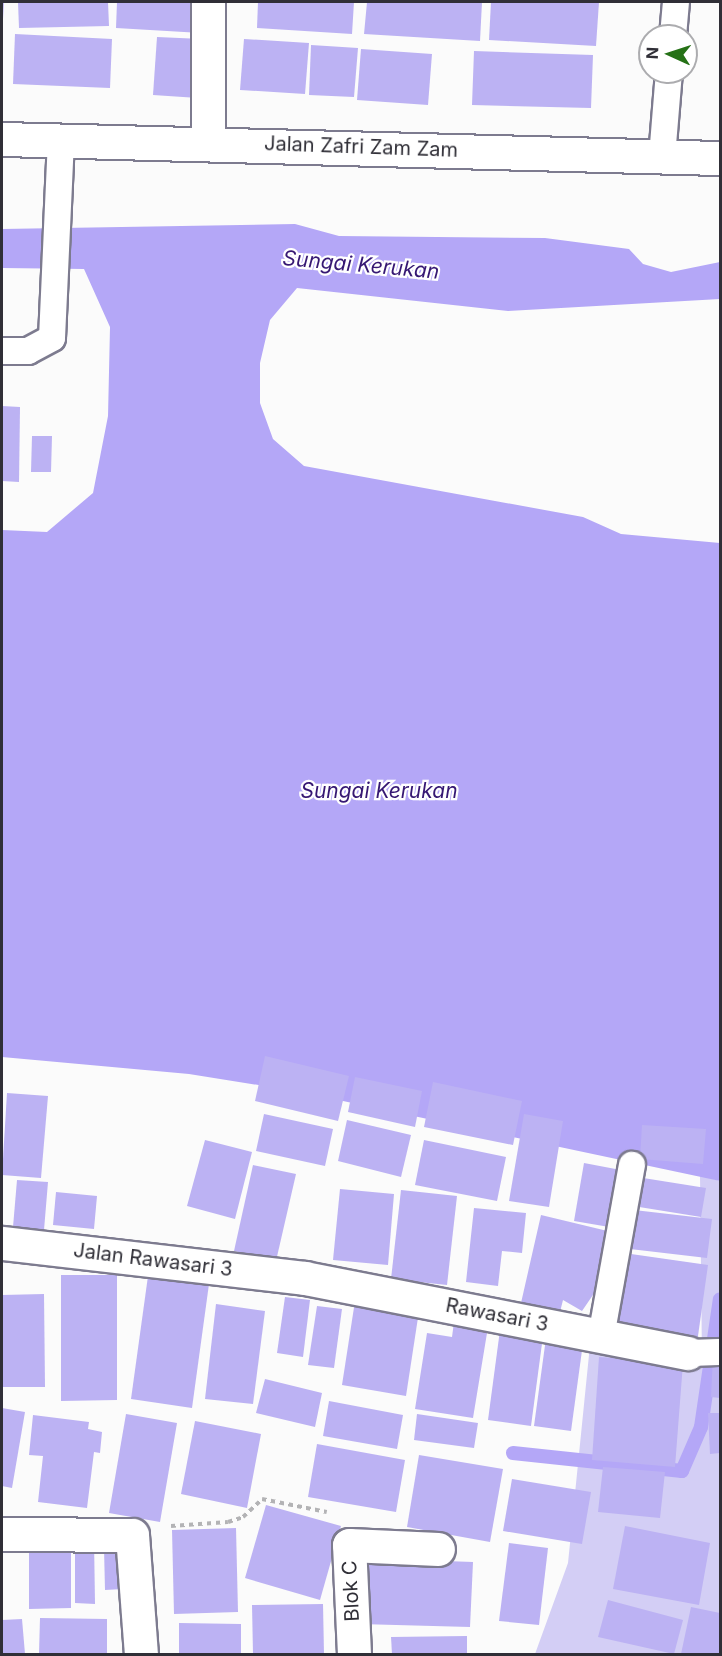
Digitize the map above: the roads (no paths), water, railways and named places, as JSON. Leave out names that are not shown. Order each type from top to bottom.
[{"type":"street","points":[[208,2],[208,142]]},
{"type":"street","name":"Jalan Zafri Zam Zam","points":[[2,139],[208,142],[720,158]]},
{"type":"street","name":"Jalan Rawasari 3","points":[[2,1243],[305,1278]]},
{"type":"street","name":"Rawasari 3","points":[[305,1278],[688,1353]]},
{"type":"street","points":[[2,1534],[132,1535],[141,1654]]},
{"type":"street","name":"Blok C","points":[[354,1654],[349,1545],[438,1549]]},
{"type":"lane","points":[[674,24],[676,2]]},
{"type":"lane","points":[[662,157],[668,84]]},
{"type":"lane","points":[[2,351],[35,349],[52,338],[61,140]]},
{"type":"lane","points":[[601,1337],[632,1165]]},
{"type":"lane","points":[[688,1353],[720,1352]]},
{"type":"water","name":"Sungai Kerukan","points":[[295,224],[339,236],[545,238],[629,249],[643,264],[671,272],[720,262],[720,299],[508,311],[297,288],[270,320],[260,363],[260,403],[273,439],[304,466],[583,517],[621,534],[720,543],[720,1181],[296,1091],[189,1074],[2,1057],[2,530],[47,532],[93,493],[108,416],[110,327],[84,269],[2,268],[2,229]]},
{"type":"waterway","points":[[513,1453],[682,1471],[701,1427],[720,1299]]}]
